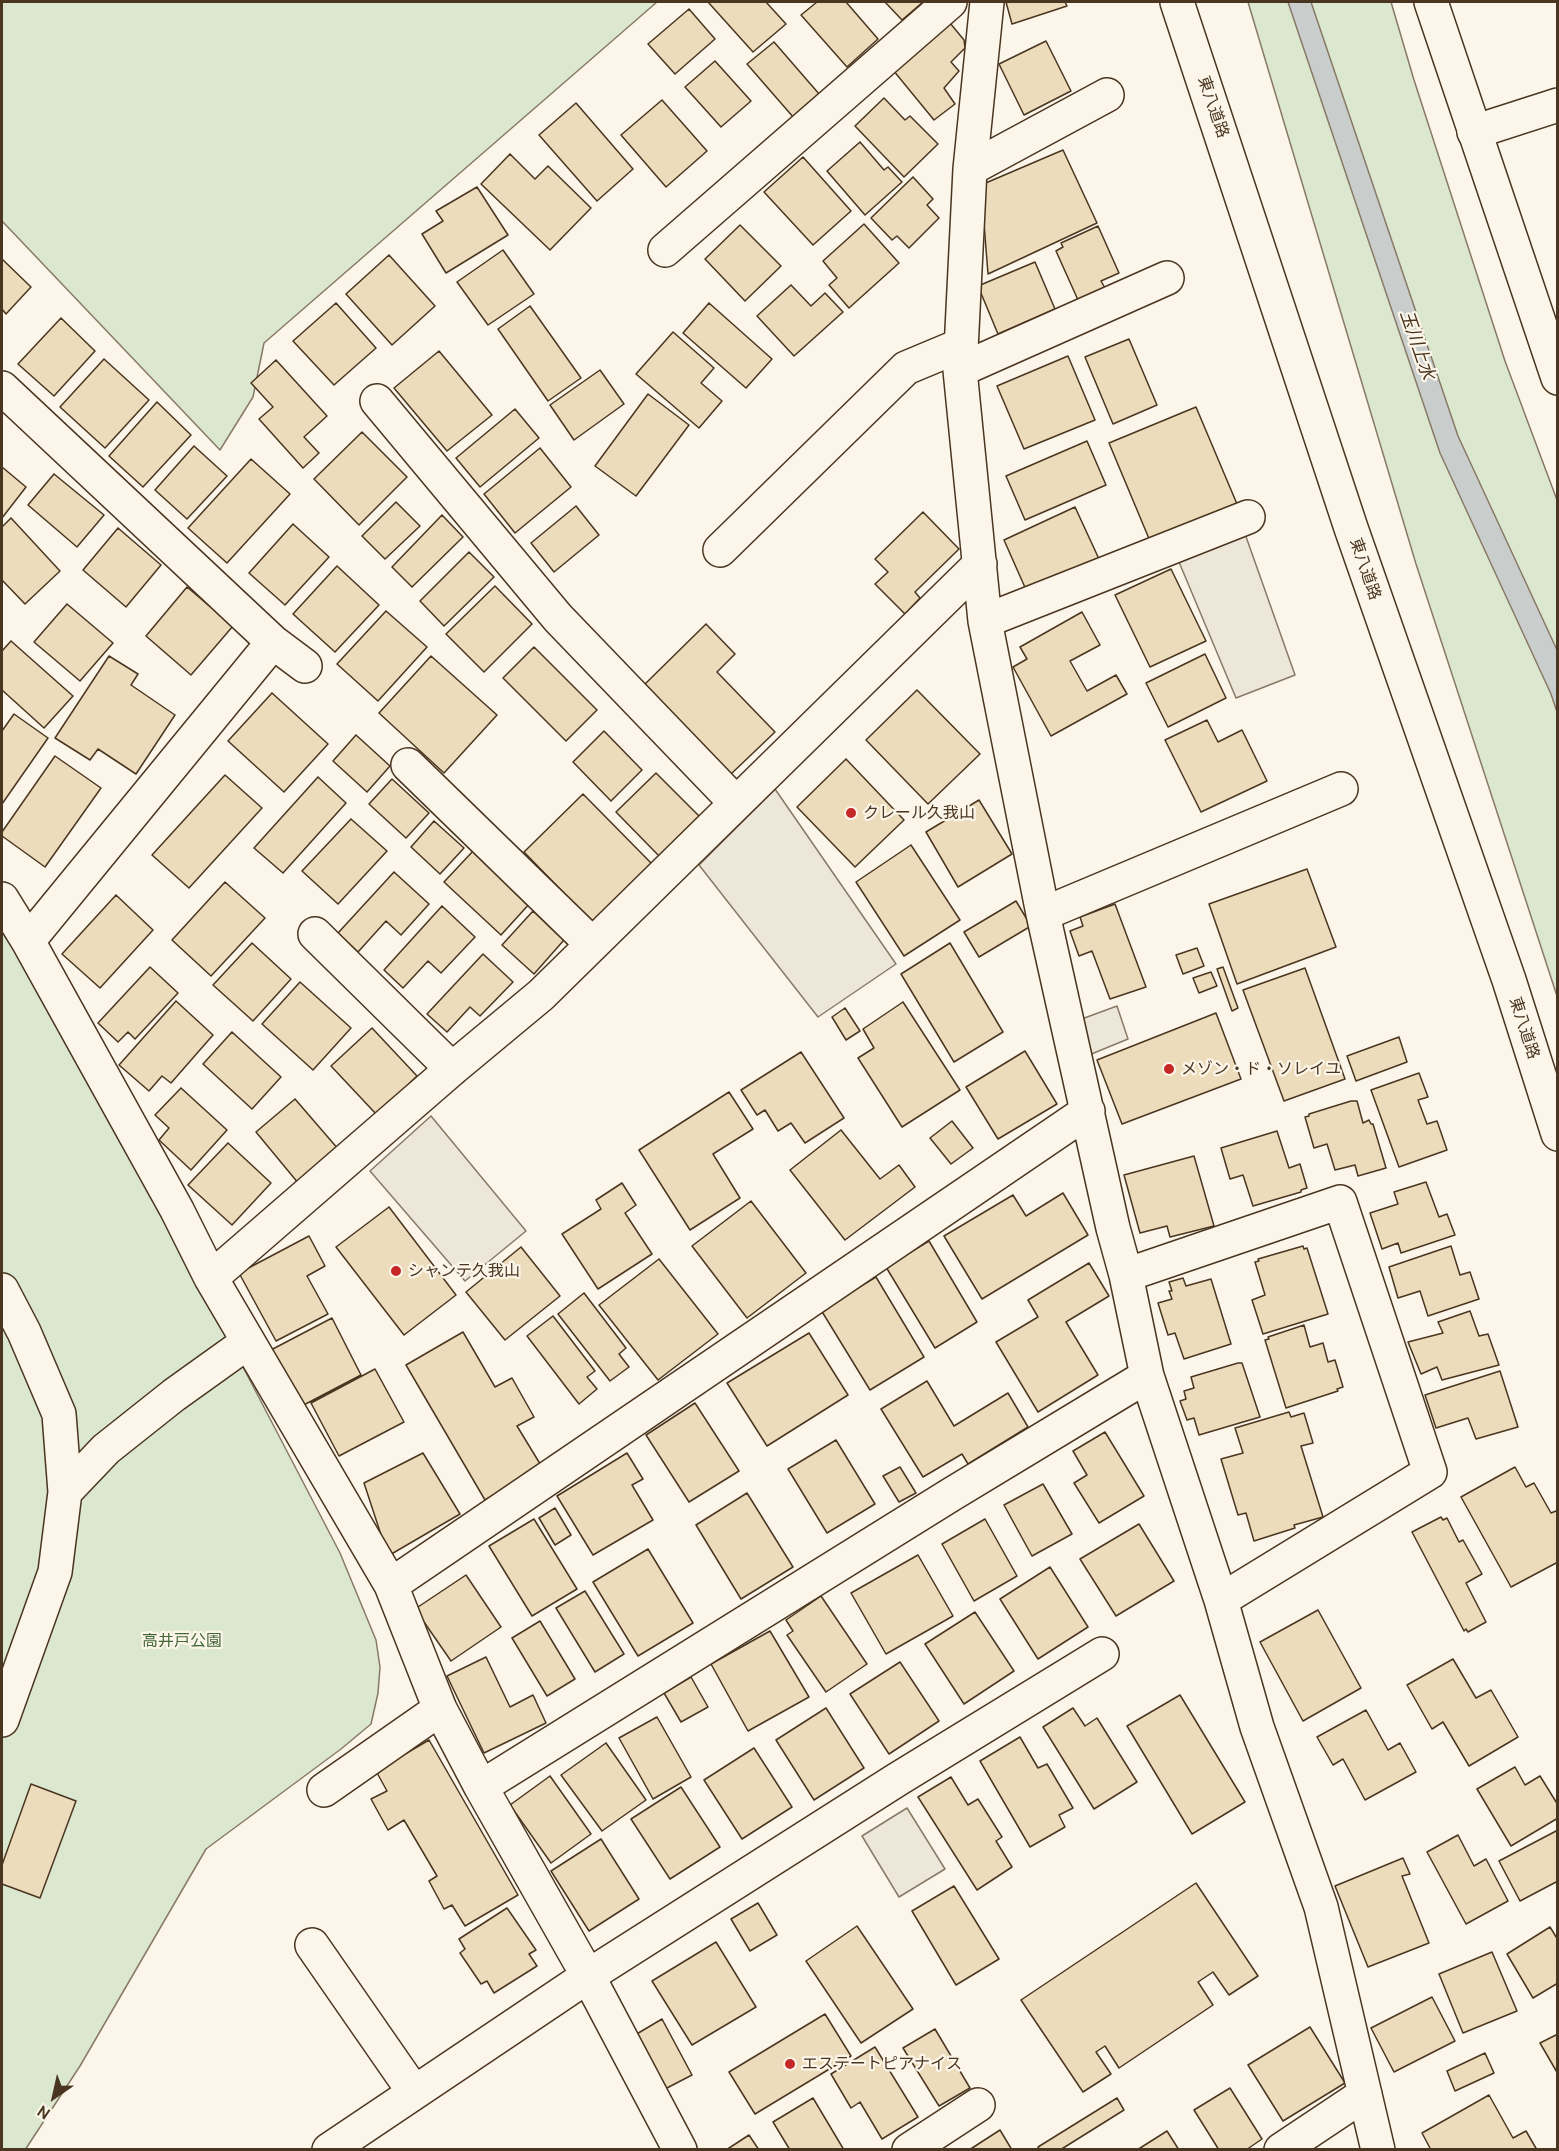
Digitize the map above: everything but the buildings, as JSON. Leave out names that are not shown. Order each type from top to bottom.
[{"type":"street","points":[[664,250],[950,2]]},
{"type":"street","points":[[987,2],[970,169],[961,357],[985,621],[1042,914],[1113,1228],[1126,1275],[1147,1376],[1221,1600],[1257,1727],[1322,1907],[1378,2150]]},
{"type":"street","name":"東八道路","points":[[1177,2],[1351,528],[1509,980],[1557,1134]]},
{"type":"street","points":[[1431,2],[1557,378]]},
{"type":"street","points":[[970,169],[1107,95]]},
{"type":"street","points":[[1474,132],[1557,105]]},
{"type":"street","points":[[720,550],[906,368],[961,357],[1167,278]]},
{"type":"street","points":[[2,388],[273,642],[305,666]]},
{"type":"street","points":[[377,401],[558,618],[736,803]]},
{"type":"street","points":[[985,621],[1248,517]]},
{"type":"street","points":[[211,1278],[541,995],[980,564]]},
{"type":"street","points":[[28,941],[273,642]]},
{"type":"street","points":[[408,765],[592,944]]},
{"type":"street","points":[[1042,914],[1341,789]]},
{"type":"street","points":[[2,899],[28,941],[177,1210],[211,1278],[391,1585],[440,1709],[588,1976],[680,2150]]},
{"type":"street","points":[[315,934],[452,1069]]},
{"type":"street","points":[[391,1585],[1088,1111]]},
{"type":"street","points":[[1126,1275],[1340,1202],[1430,1472],[1221,1600]]},
{"type":"street","points":[[2,1290],[24,1332],[59,1414],[65,1492],[55,1572],[2,1720]]},
{"type":"street","points":[[65,1492],[106,1449],[174,1395],[248,1342]]},
{"type":"street","points":[[481,1786],[1147,1376]]},
{"type":"street","points":[[329,2150],[588,1976],[898,1779],[1102,1654]]},
{"type":"street","points":[[324,1790],[440,1709]]},
{"type":"street","points":[[312,1945],[414,2092]]},
{"type":"street","points":[[1281,2150],[1365,2094]]},
{"type":"street","points":[[909,2150],[978,2105]]},
{"type":"green space","points":[[2,2],[657,2],[264,343],[253,397],[220,450],[2,221]]},
{"type":"green space","points":[[1248,2],[1391,2],[1505,361],[1557,500],[1557,996],[1416,564]]},
{"type":"green space","name":"高井戸公園","points":[[2,924],[169,1225],[340,1553],[376,1640],[380,1667],[378,1693],[371,1724],[341,1749],[206,1849],[80,2066],[25,2150],[2,2149]]},
{"type":"shaded area","points":[[1244,531],[1295,675],[1236,698],[1179,562]]},
{"type":"shaded area","points":[[775,789],[896,964],[818,1017],[699,865]]},
{"type":"shaded area","points":[[1117,1006],[1128,1039],[1089,1055],[1079,1020]]},
{"type":"shaded area","points":[[431,1116],[526,1231],[465,1281],[370,1171]]},
{"type":"shaded area","points":[[907,1808],[945,1869],[899,1897],[862,1836]]},
{"type":"water","name":"玉川上水","points":[[1288,2],[1311,2],[1458,436],[1557,650],[1557,712],[1551,694],[1440,453]]},
{"type":"place","name":"クレール久我山","points":[[851,813]]},
{"type":"place","name":"メゾン・ド・ソレイユ","points":[[1169,1069]]},
{"type":"place","name":"シャンテ久我山","points":[[396,1271]]},
{"type":"place","name":"エステートピアナイス","points":[[790,2064]]}]
